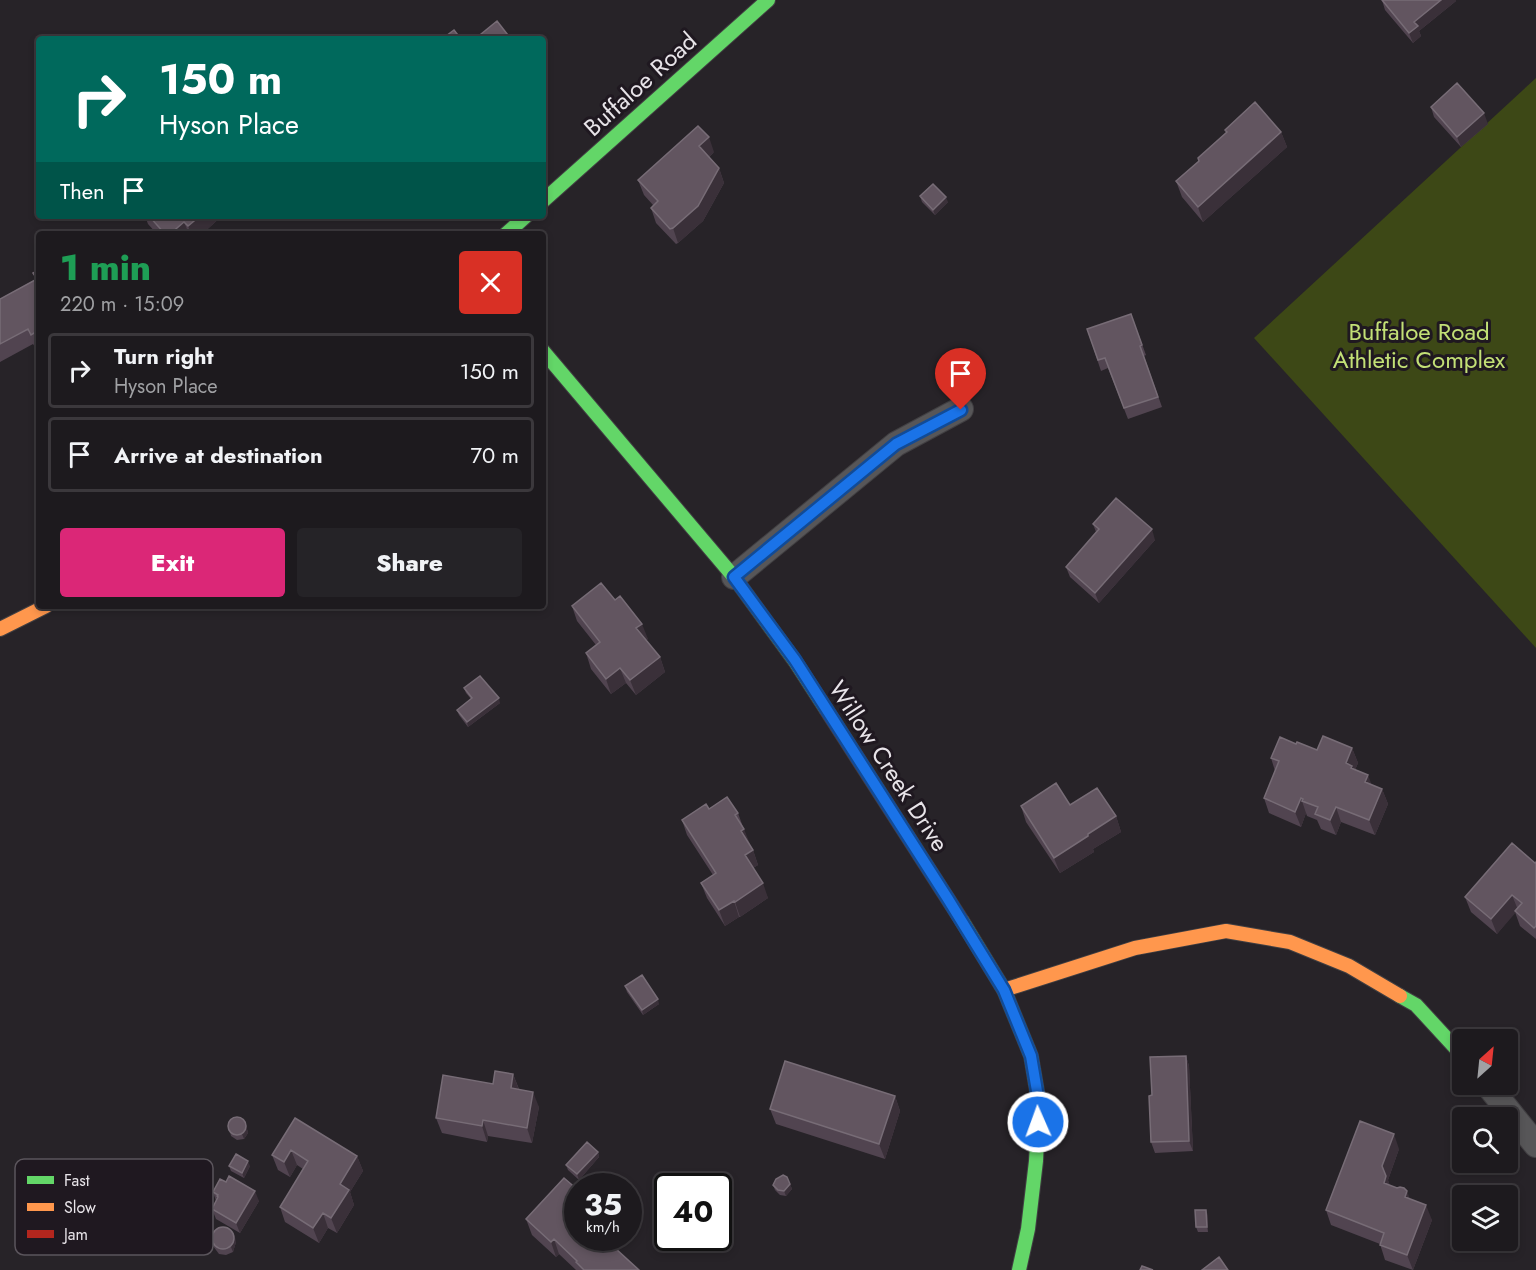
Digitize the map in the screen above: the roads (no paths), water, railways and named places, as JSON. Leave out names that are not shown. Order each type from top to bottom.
[{"type":"street","name":"Buffaloe Road","points":[[546,198],[768,0]]},
{"type":"street","points":[[509,231],[523,219]]},
{"type":"street","name":"Willow Creek Drive","points":[[546,355],[734,577],[795,660],[1004,990],[1031,1056],[1039,1103],[1036,1161],[1028,1229],[1019,1270]]},
{"type":"street","points":[[734,577],[896,444],[961,410]]},
{"type":"street","points":[[0,628],[40,609]]},
{"type":"street","points":[[1004,990],[1135,948],[1226,931],[1290,942],[1350,966],[1416,1005],[1452,1044]]},
{"type":"street","points":[[1496,1095],[1536,1145]]},
{"type":"park label","name":"Buffaloe Road Athletic Complex","points":[[1419,345]]}]
